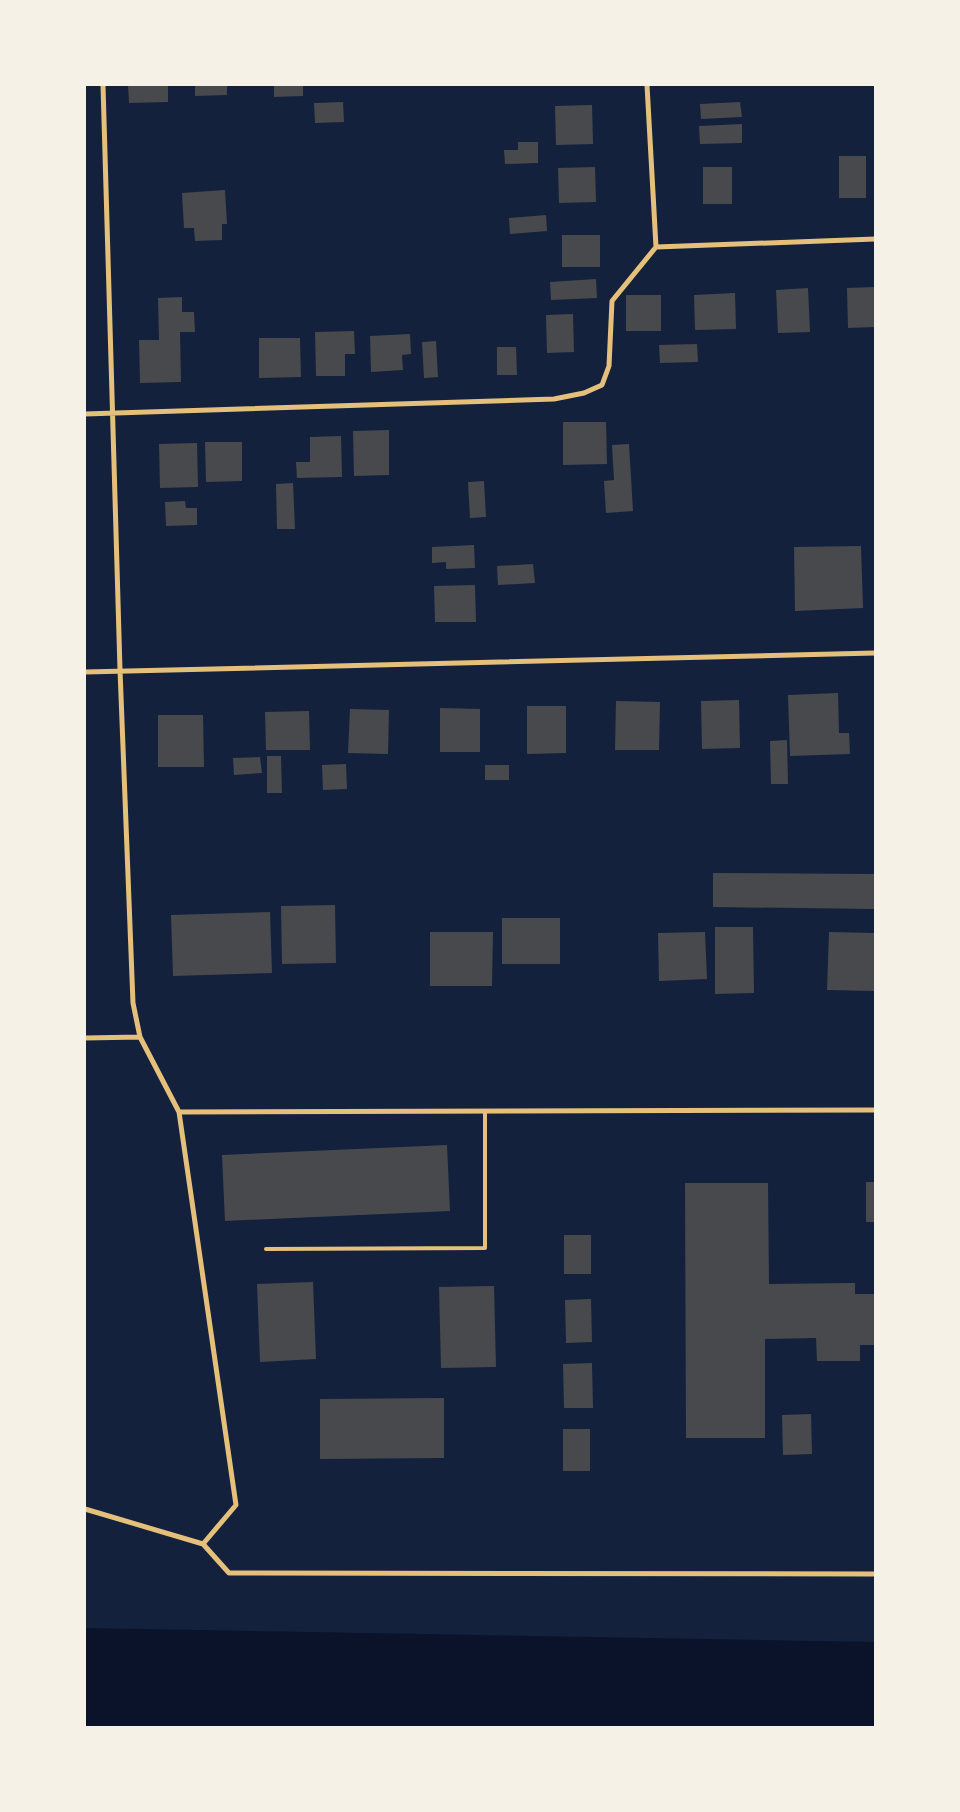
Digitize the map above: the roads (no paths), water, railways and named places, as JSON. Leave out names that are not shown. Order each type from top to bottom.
[{"type":"street","points":[[103,85],[120,670],[133,1002],[140,1037],[179,1112],[236,1505],[203,1544]]},
{"type":"street","points":[[85,414],[554,399],[584,394],[602,385],[609,366],[612,301],[656,247],[646,85]]},
{"type":"street","points":[[656,247],[875,239]]},
{"type":"street","points":[[85,672],[875,653]]},
{"type":"street","points":[[85,1038],[140,1037]]},
{"type":"street","points":[[179,1112],[875,1110]]},
{"type":"street","points":[[85,1509],[203,1544],[229,1573],[875,1574]]},
{"type":"lane","points":[[266,1249],[485,1248],[484,1111]]},
{"type":"water","points":[[85,1628],[875,1642],[875,1727],[85,1727]]}]
